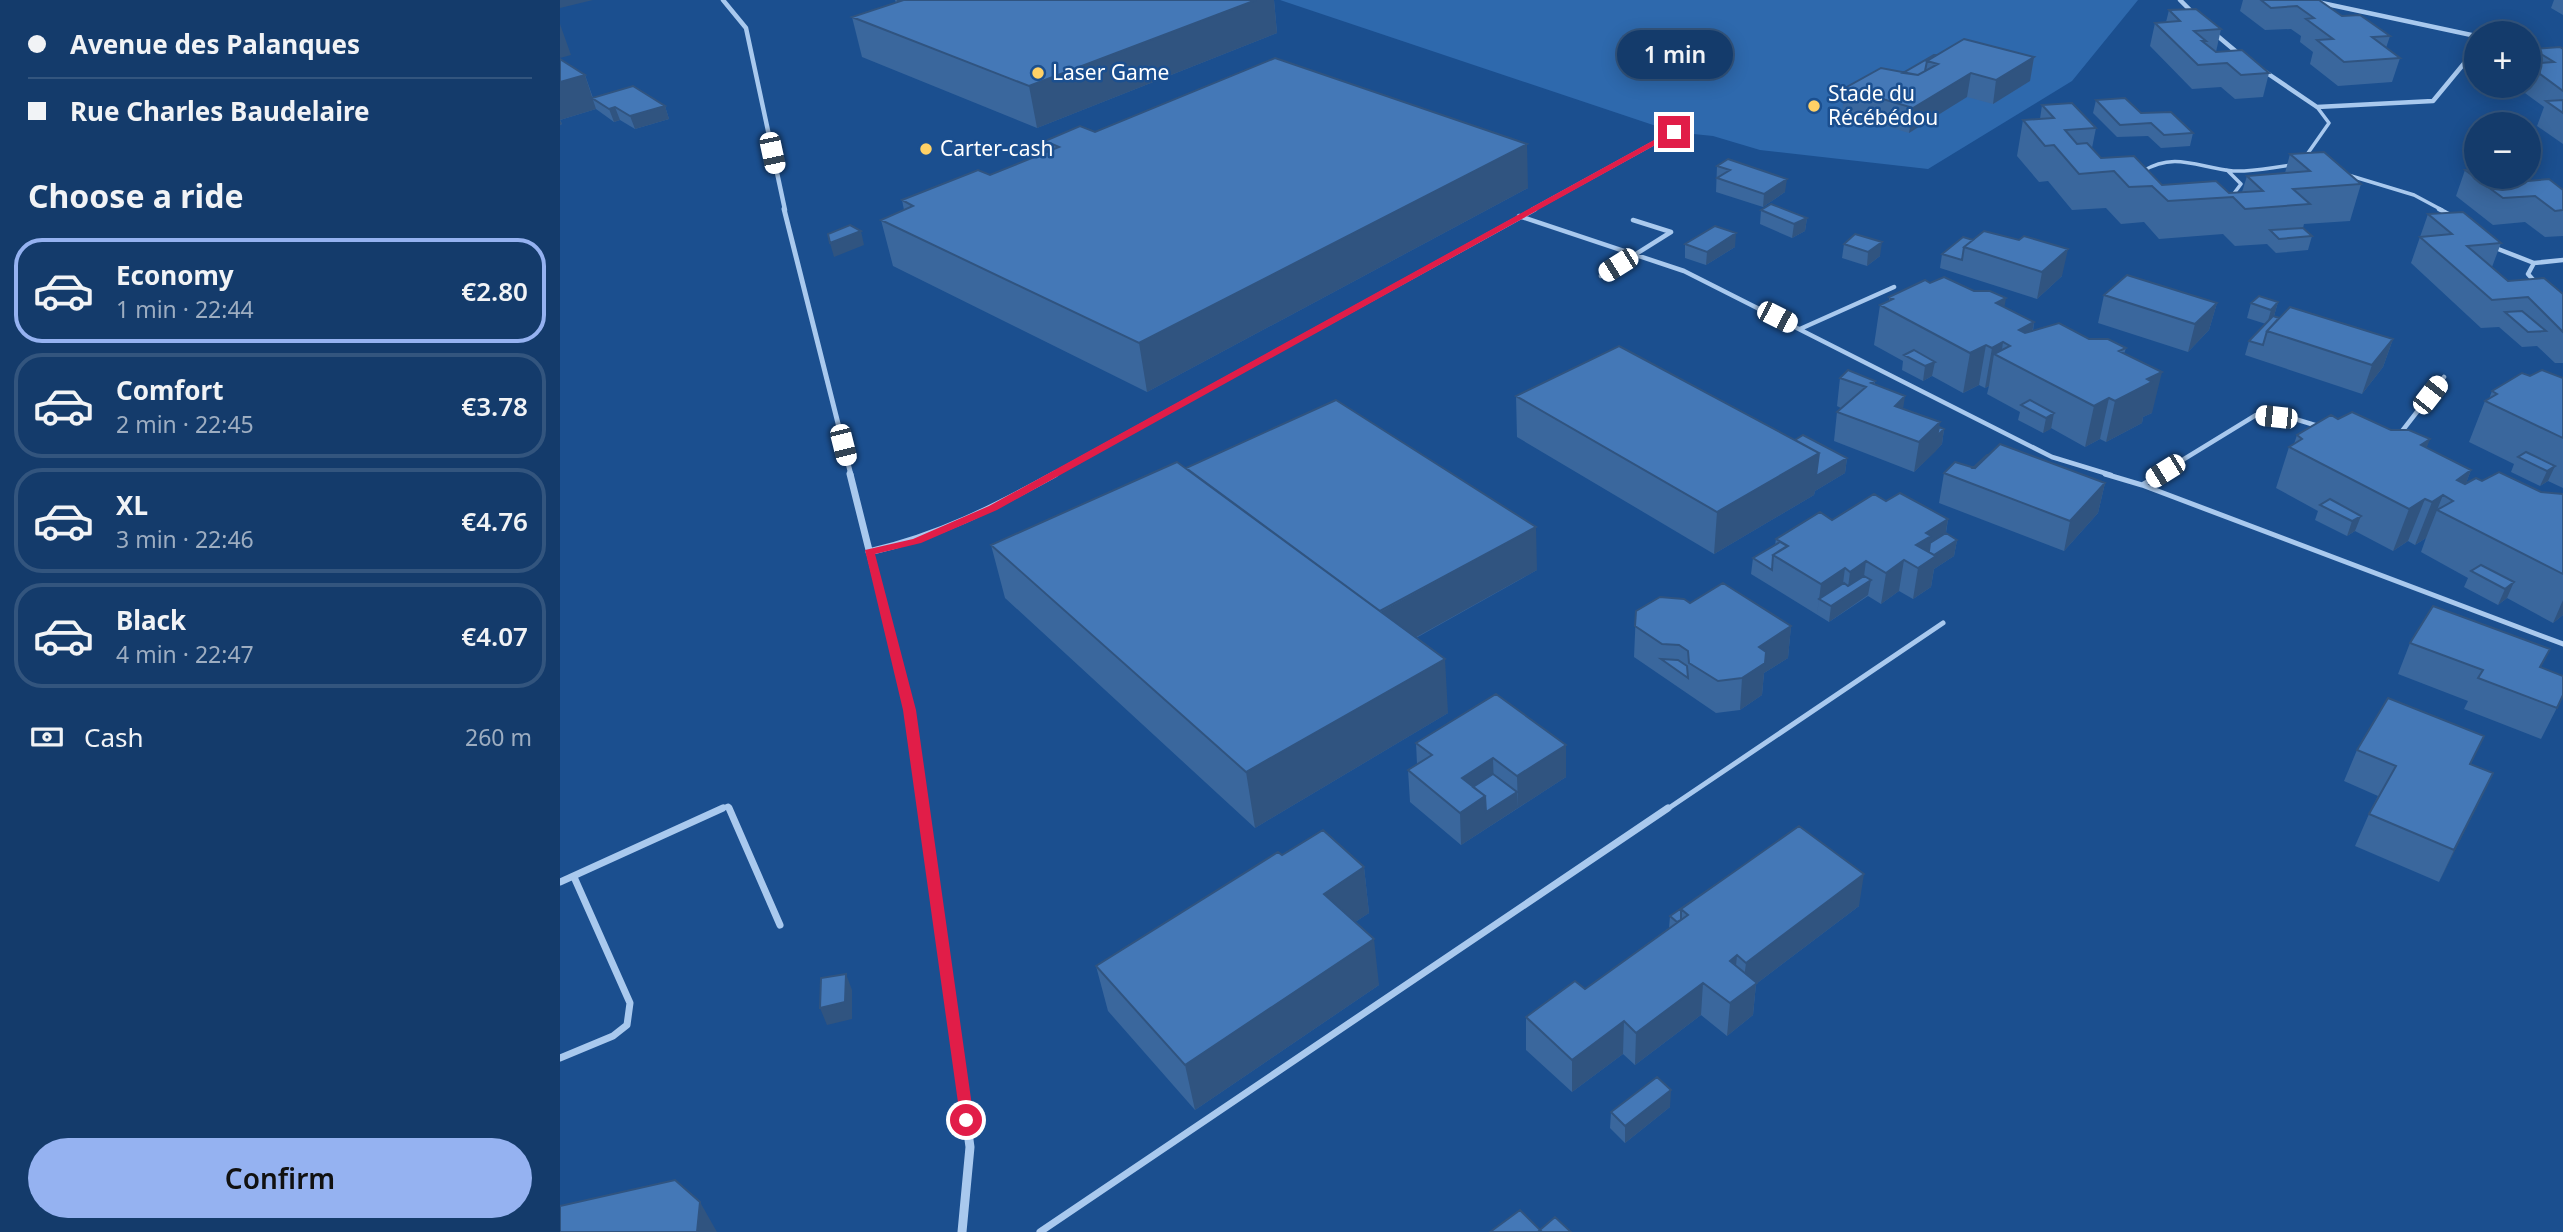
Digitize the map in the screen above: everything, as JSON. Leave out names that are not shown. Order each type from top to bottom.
[{"type":"street","points":[[723,0],[746,27],[783,203],[909,710],[970,1147],[962,1232]]},
{"type":"street","points":[[2180,0],[2200,20]]},
{"type":"street","points":[[2308,0],[2464,33]]},
{"type":"street","points":[[2209,29],[2227,46],[2317,107],[2433,101],[2464,64]]},
{"type":"street","points":[[869,552],[917,541],[993,508],[1674,132]]},
{"type":"lane","points":[[2310,164],[2308,153],[2329,123],[2317,107]]},
{"type":"lane","points":[[2144,182],[2143,170],[2157,162],[2203,162],[2227,170],[2296,165]]},
{"type":"lane","points":[[2224,198],[2234,196],[2241,184],[2227,170]]},
{"type":"lane","points":[[2336,172],[2414,195],[2458,220]]},
{"type":"lane","points":[[1519,216],[1684,271],[2052,457],[2142,485],[2563,645]]},
{"type":"lane","points":[[1601,276],[1671,232],[1633,220]]},
{"type":"lane","points":[[2485,241],[2512,257],[2534,263],[2563,260]]},
{"type":"lane","points":[[2534,263],[2528,274],[2540,288]]},
{"type":"lane","points":[[1800,329],[1894,287]]},
{"type":"lane","points":[[2396,439],[2444,377]]},
{"type":"lane","points":[[2142,485],[2256,415],[2295,419],[2322,427]]},
{"type":"lane","points":[[1040,1232],[1943,624]]},
{"type":"lane","points":[[560,883],[728,806],[780,925]]},
{"type":"lane","points":[[560,1058],[613,1036],[627,1025],[630,1003],[574,877]]},
{"type":"shaded area","name":"Stade du Récébédou","points":[[1280,0],[2138,0],[2072,81],[1928,169],[1760,150],[1713,136],[1674,132]]},
{"type":"building","points":[[897,0],[1256,0],[1029,86],[852,17],[901,1]]},
{"type":"building","points":[[2261,0],[2319,0],[2342,16],[2360,15],[2390,36],[2372,37],[2400,58],[2344,62],[2317,40],[2333,39],[2306,19],[2314,18],[2297,6],[2271,8]]},
{"type":"building","points":[[2196,9],[2221,29],[2194,31],[2206,41],[2202,41],[2216,52],[2242,50],[2269,73],[2241,75],[2227,63],[2198,65],[2155,23],[2180,21],[2169,10]]},
{"type":"building","points":[[1964,39],[2034,57],[1996,80],[1971,73],[1913,108],[1845,88],[1881,68],[1918,75],[1938,64],[1927,61]]},
{"type":"building","points":[[2541,48],[2563,49],[2563,91],[2541,75],[2541,63],[2554,62],[2541,54]]},
{"type":"building","points":[[1934,55],[1927,61],[1925,71],[1918,75],[1903,73]]},
{"type":"building","points":[[1275,58],[1527,144],[1139,343],[881,220],[913,206],[902,200],[978,170],[990,175],[1059,147],[1045,141],[1080,126],[1095,132]]},
{"type":"building","points":[[560,59],[585,75],[560,82]]},
{"type":"building","points":[[633,86],[665,106],[630,116],[615,107],[609,109],[592,98]]},
{"type":"building","points":[[2125,98],[2141,113],[2171,112],[2193,133],[2164,135],[2151,123],[2120,125],[2096,100]]},
{"type":"building","points":[[2563,100],[2563,113],[2546,101]]},
{"type":"building","points":[[2072,103],[2096,128],[2065,130],[2077,144],[2087,143],[2101,158],[2134,156],[2162,185],[2216,181],[2229,193],[2263,191],[2247,176],[2310,171],[2290,154],[2324,152],[2361,184],[2293,189],[2310,204],[2245,209],[2233,197],[2168,201],[2152,186],[2129,187],[2114,171],[2079,174],[2054,145],[2045,146],[2023,120],[2054,118],[2042,105]]},
{"type":"building","points":[[1728,159],[1787,179],[1764,194],[1717,178],[1730,170],[1717,166]]},
{"type":"building","points":[[2549,179],[2563,190],[2563,210],[2555,211],[2535,196],[2503,198],[2491,189],[2541,189],[2541,180]]},
{"type":"building","points":[[1771,204],[1807,218],[1794,224],[1761,210]]},
{"type":"building","points":[[2463,212],[2501,243],[2467,246],[2508,281],[2544,278],[2563,294],[2563,332],[2528,297],[2492,300],[2420,237],[2452,234],[2428,214]]},
{"type":"building","points":[[850,225],[861,231],[830,243],[828,234]]},
{"type":"building","points":[[1715,226],[1736,233],[1707,252],[1685,244]]},
{"type":"building","points":[[2303,228],[2312,236],[2279,239],[2270,230]]},
{"type":"building","points":[[1984,231],[2019,240],[2024,236],[2068,249],[2042,272],[1964,247]]},
{"type":"building","points":[[1855,234],[1882,242],[1868,252],[1844,244]]},
{"type":"building","points":[[1963,237],[1973,240],[1964,247],[1962,260],[1942,254]]},
{"type":"building","points":[[2127,275],[2217,303],[2195,324],[2104,295]]},
{"type":"building","points":[[1944,277],[1974,291],[1990,291],[2006,298],[1996,303],[2034,322],[2019,330],[2025,333],[2059,323],[2089,339],[2108,339],[2126,348],[2119,351],[2162,372],[2147,379],[2152,382],[2115,401],[2109,398],[2094,406],[1994,354],[2010,346],[2003,342],[1992,348],[1986,345],[1970,353],[1880,305],[1893,299],[1889,297],[1925,280],[1930,283]]},
{"type":"building","points":[[2259,296],[2278,302],[2271,310],[2251,303]]},
{"type":"building","points":[[2290,307],[2393,339],[2372,365],[2267,331]]},
{"type":"building","points":[[2522,311],[2546,331],[2528,332],[2505,312]]},
{"type":"building","points":[[2273,316],[2279,318],[2267,331],[2263,345],[2249,341]]},
{"type":"building","points":[[1619,346],[1819,453],[1717,512],[1516,396]]},
{"type":"building","points":[[1914,350],[1935,362],[1925,366],[1904,355]]},
{"type":"building","points":[[1848,370],[1875,381],[1871,383],[1905,396],[1895,406],[1940,422],[1919,442],[1837,412],[1866,387],[1840,378]]},
{"type":"building","points":[[2542,370],[2563,378],[2563,438],[2485,401],[2497,394],[2492,391],[2522,373],[2530,376]]},
{"type":"building","points":[[1336,400],[1536,527],[1380,611],[1186,468]]},
{"type":"building","points":[[2030,400],[2054,413],[2046,418],[2021,405]]},
{"type":"building","points":[[2352,412],[2391,430],[2409,430],[2430,439],[2421,445],[2471,470],[2457,480],[2465,484],[2476,478],[2482,481],[2499,472],[2541,492],[2563,494],[2563,574],[2437,510],[2453,501],[2443,495],[2432,502],[2425,499],[2409,509],[2289,447],[2302,439],[2297,435],[2331,415],[2338,419]]},
{"type":"building","points":[[1803,435],[1847,458],[1816,476],[1819,453],[1795,440]]},
{"type":"building","points":[[2000,444],[2105,483],[2070,521],[1944,473],[1955,462],[1975,468]]},
{"type":"building","points":[[2526,452],[2555,466],[2547,471],[2518,457]]},
{"type":"building","points":[[1177,462],[1445,659],[1246,772],[991,545]]},
{"type":"building","points":[[1900,493],[1948,519],[1926,533],[1931,536],[1916,545],[1936,556],[1918,568],[1904,560],[1886,573],[1866,561],[1850,572],[1845,568],[1821,584],[1773,555],[1788,546],[1776,539],[1820,512],[1832,520],[1874,494],[1886,501]]},
{"type":"building","points":[[2330,499],[2361,516],[2352,521],[2320,505]]},
{"type":"building","points":[[1946,533],[1957,540],[1934,555],[1927,551],[1930,543]]},
{"type":"building","points":[[1780,542],[1787,546],[1773,555],[1772,570],[1753,558]]},
{"type":"building","points":[[2481,565],[2514,582],[2505,589],[2471,571]]},
{"type":"building","points":[[1864,576],[1871,580],[1831,606],[1819,599],[1844,583],[1848,586]]},
{"type":"building","points":[[1723,583],[1791,626],[1759,647],[1766,652],[1765,663],[1742,678],[1718,681],[1689,663],[1688,651],[1679,645],[1662,644],[1635,626],[1636,611],[1660,597],[1684,599],[1690,603]]},
{"type":"building","points":[[2433,606],[2550,649],[2540,667],[2563,676],[2563,695],[2557,708],[2478,678],[2483,670],[2410,643]]},
{"type":"building","points":[[1661,659],[1678,660],[1687,666],[1688,678]]},
{"type":"building","points":[[1496,694],[1566,745],[1517,776],[1493,758],[1462,778],[1485,796],[1460,813],[1408,770],[1432,755],[1416,743]]},
{"type":"building","points":[[2388,698],[2484,736],[2470,764],[2493,773],[2454,850],[2369,814],[2396,766],[2357,750]]},
{"type":"building","points":[[1493,774],[1517,792],[1486,812],[1485,796],[1473,787]]},
{"type":"building","points":[[1799,826],[1864,874],[1746,963],[1737,955],[1730,961],[1757,983],[1730,1003],[1703,983],[1636,1033],[1624,1021],[1572,1060],[1526,1017],[1575,981],[1585,989],[1688,915],[1681,909]]},
{"type":"building","points":[[1323,830],[1364,867],[1324,894],[1374,939],[1185,1065],[1096,966],[1278,852],[1282,855]]},
{"type":"building","points":[[1715,885],[1681,909],[1681,920],[1677,922],[1670,916]]},
{"type":"building","points":[[846,974],[845,1002],[820,1008],[821,978]]},
{"type":"building","points":[[1657,1077],[1671,1090],[1625,1126],[1611,1112]]},
{"type":"building","points":[[675,1180],[700,1202],[697,1232],[560,1232],[560,1206]]},
{"type":"building","points":[[1520,1210],[1540,1230],[1538,1232],[1490,1232]]},
{"type":"building","points":[[1555,1217],[1571,1232],[1542,1232],[1540,1230]]},
{"type":"place","name":"Laser Game","points":[[1038,73]]},
{"type":"place","name":"Stade du Récébédou","points":[[1814,106]]},
{"type":"place","name":"Carter-cash","points":[[926,149]]},
{"type":"route","points":[[966,1120],[909,710],[869,552],[917,541],[993,508],[1674,132]]}]
